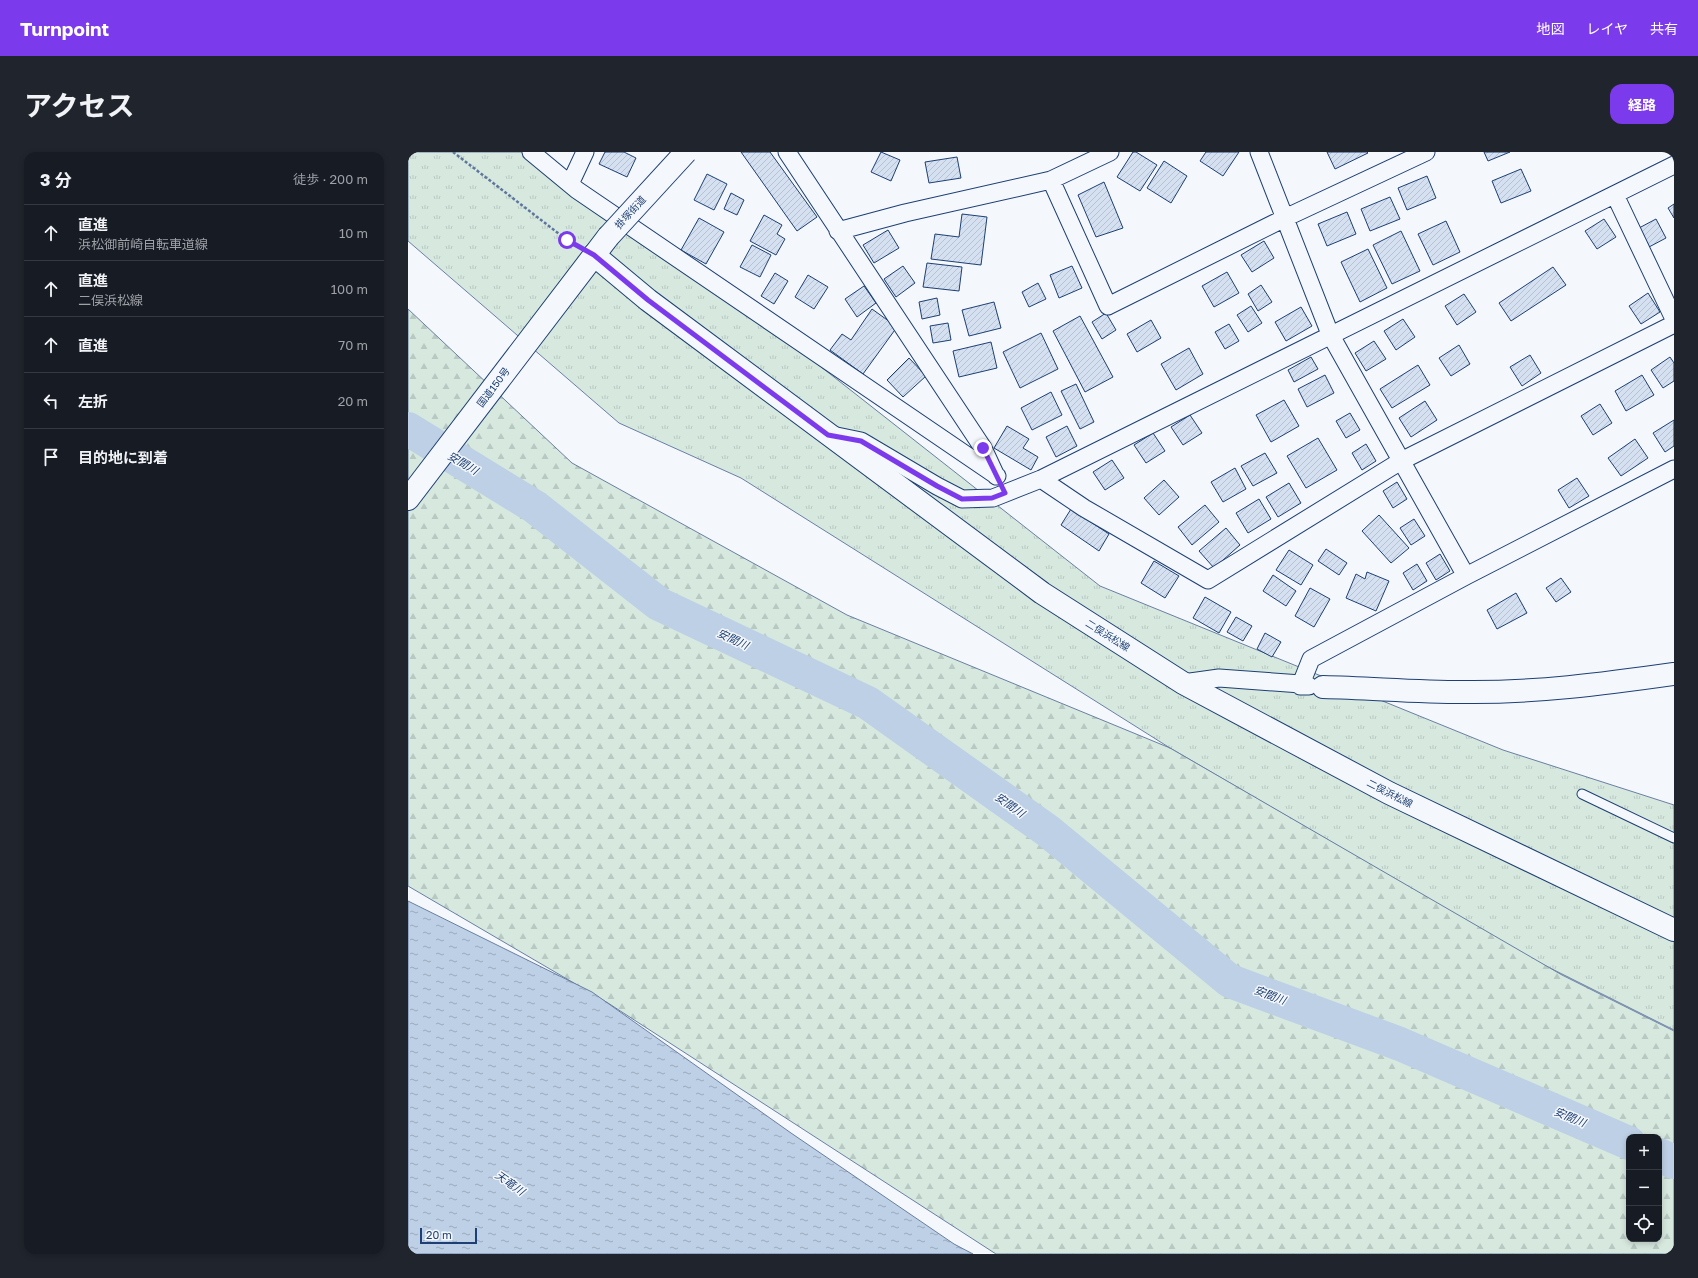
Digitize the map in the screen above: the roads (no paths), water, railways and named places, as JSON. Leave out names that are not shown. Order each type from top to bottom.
[{"type":"main road","name":"掛塚街道","points":[[578,275],[608,237],[686,152]]},
{"type":"main road","name":"二俣浜松線","points":[[594,255],[648,300],[1042,593],[1183,683],[1389,793],[1674,930]]},
{"type":"main road","name":"国道150号","points":[[408,499],[578,275]]},
{"type":"main road","points":[[1323,687],[1463,692],[1530,689],[1622,681],[1674,674]]},
{"type":"street","points":[[531,152],[570,184],[664,250],[996,476]]},
{"type":"street","points":[[570,184],[585,152]]},
{"type":"street","points":[[787,152],[983,448],[1005,493]]},
{"type":"street","points":[[838,231],[904,213],[1051,180],[1110,152]]},
{"type":"street","points":[[1259,152],[1330,334],[1466,576]]},
{"type":"street","points":[[1051,180],[1108,306],[1285,218],[1426,152]]},
{"type":"street","points":[[828,435],[861,441],[962,499],[992,498],[1041,479],[1330,334],[1674,165]]},
{"type":"street","points":[[1615,195],[1674,319]]},
{"type":"street","points":[[1041,479],[1084,508],[1208,580],[1401,461],[1674,324]]},
{"type":"street","points":[[1301,684],[1311,659],[1466,576],[1674,469]]},
{"type":"street","points":[[1183,683],[1219,678],[1323,687]]},
{"type":"lane","points":[[1582,794],[1674,838]]},
{"type":"water","name":"天竜川","points":[[408,901],[592,992],[791,1133],[954,1244],[973,1254],[408,1254]]},
{"type":"waterway","name":"安間川","points":[[408,429],[535,507],[659,604],[868,703],[1048,831],[1230,981],[1400,1044],[1626,1142]]},
{"type":"waterway","name":"安間川","points":[[1662,1156],[1674,1162]]}]
